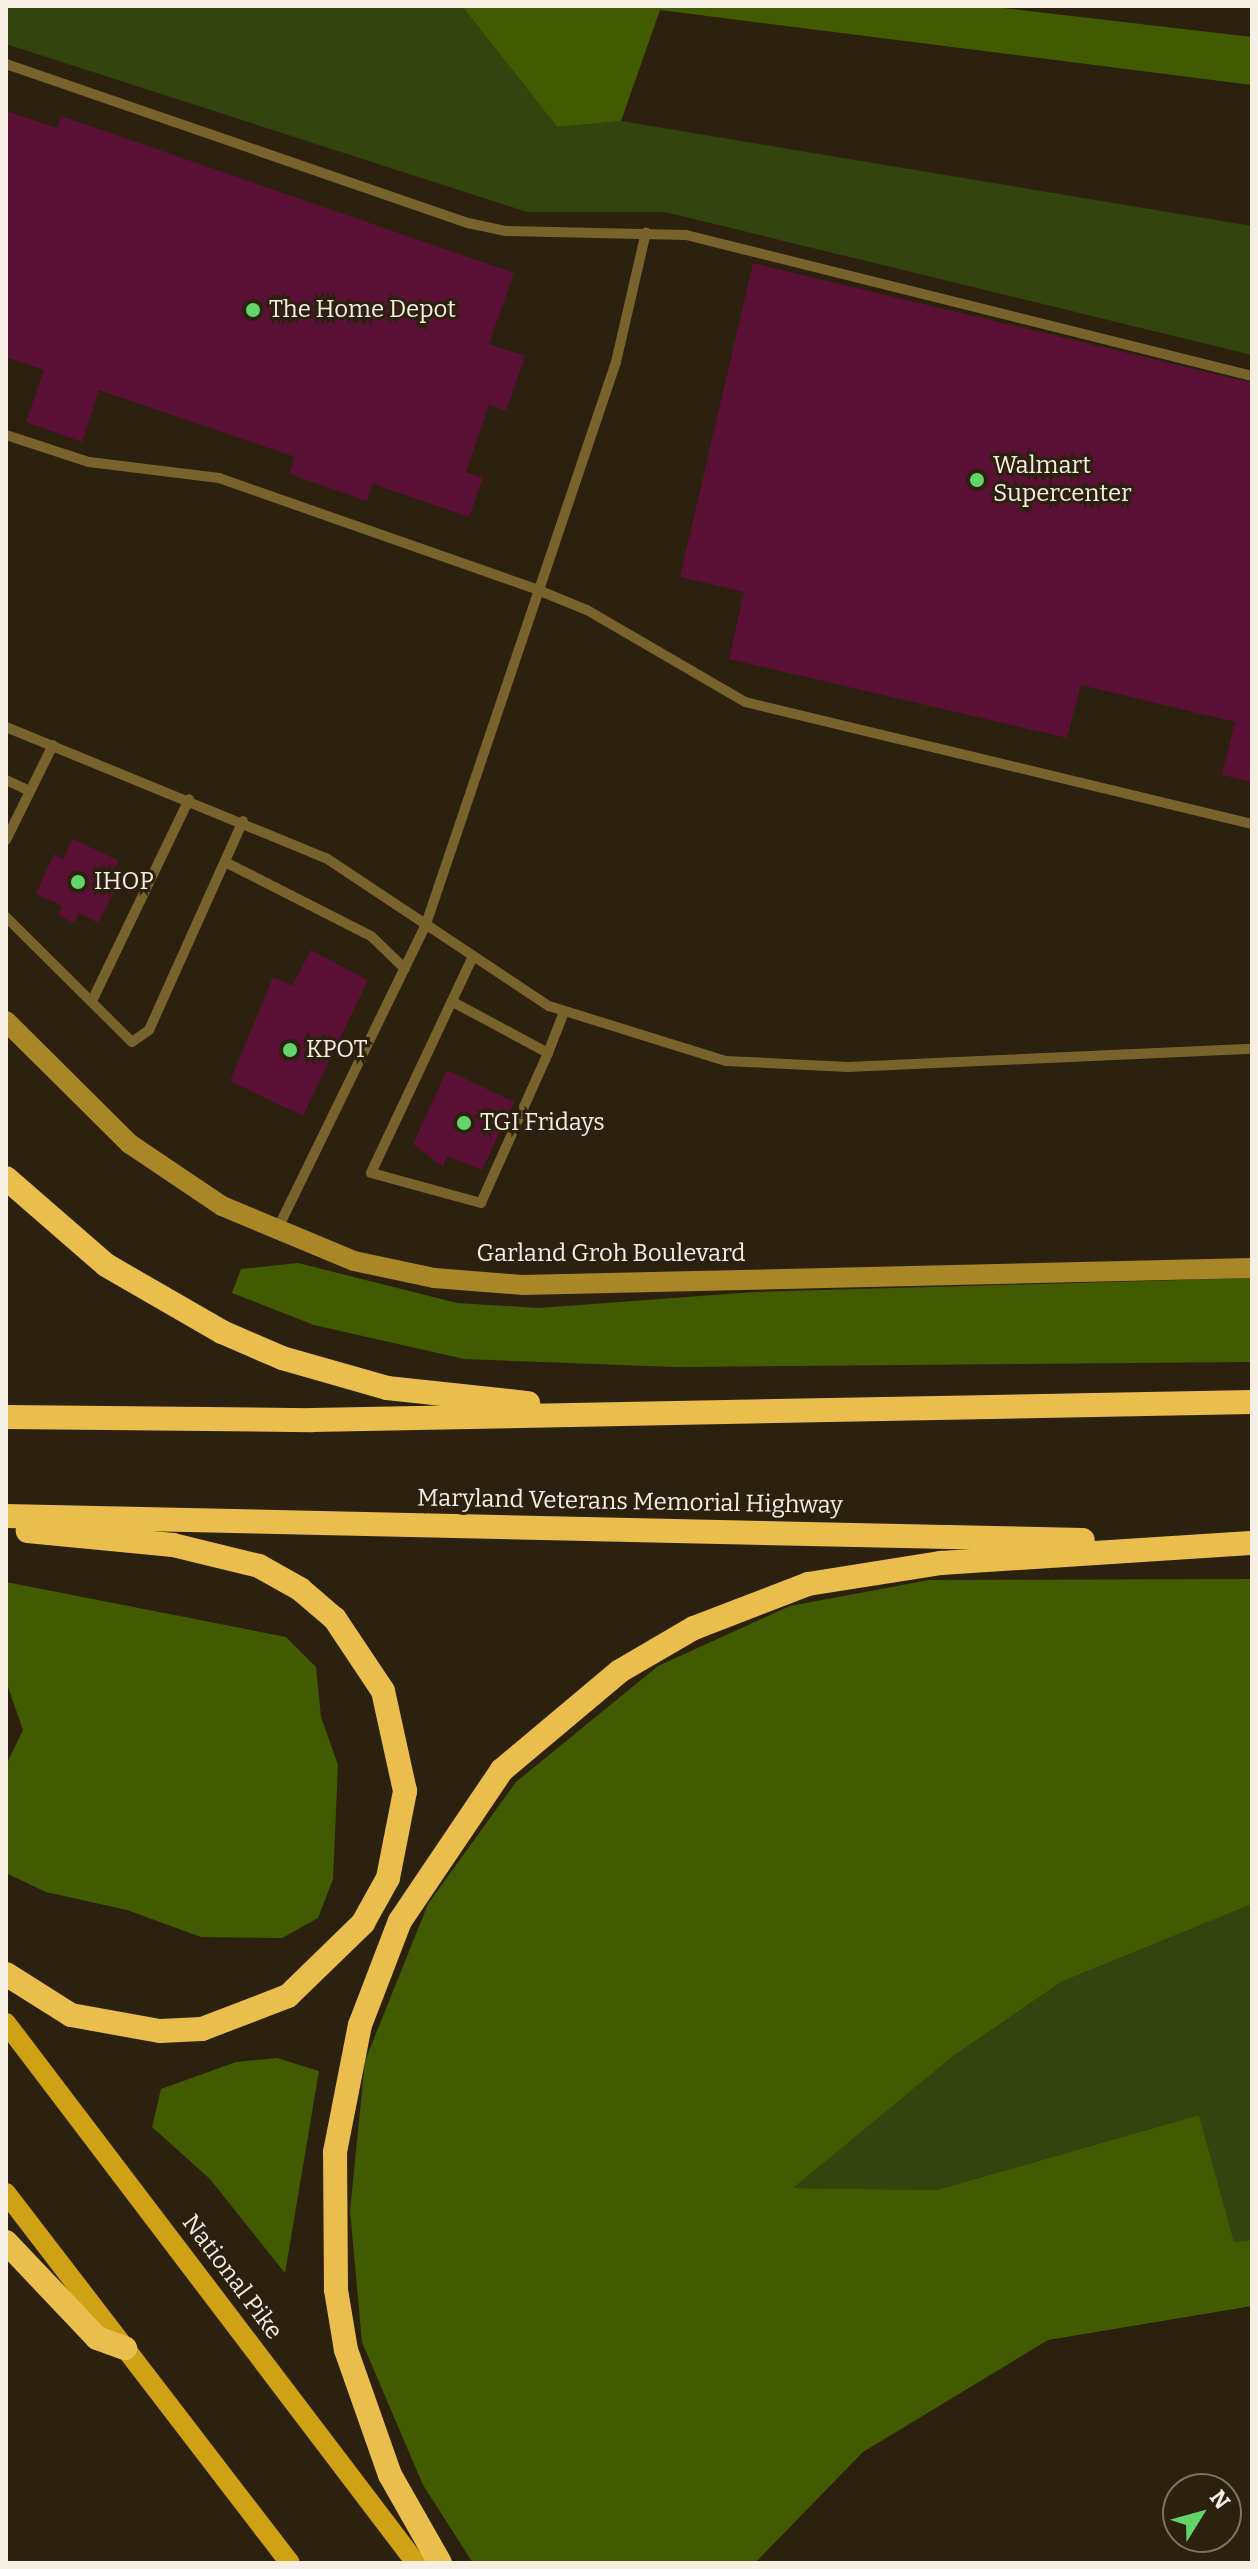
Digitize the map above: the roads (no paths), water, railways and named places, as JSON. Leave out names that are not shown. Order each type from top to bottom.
[{"type":"highway","points":[[6,1178],[106,1265],[172,1306],[282,1358],[387,1388],[450,1398],[715,1415]]},
{"type":"highway","points":[[6,1417],[715,1415],[1252,1402]]},
{"type":"highway","name":"Maryland Veterans Memorial Highway","points":[[6,1516],[1251,1543]]},
{"type":"highway","points":[[6,1529],[173,1545],[259,1566],[300,1589],[335,1619],[383,1691],[405,1791],[388,1878],[363,1923],[288,1996],[202,2029],[160,2031],[71,2015],[6,1974]]},
{"type":"highway","points":[[440,2563],[390,2475],[346,2350],[335,2262],[335,2152],[360,2025],[395,1934],[425,1877],[502,1770],[620,1671],[707,1622],[808,1584],[941,1563],[1251,1543]]},
{"type":"highway","points":[[6,2242],[97,2338],[125,2348]]},
{"type":"main road","name":"National Pike","points":[[6,2023],[416,2563]]},
{"type":"main road","points":[[6,2193],[290,2563]]},
{"type":"street","name":"Garland Groh Boulevard","points":[[6,1021],[130,1144],[275,1233],[354,1261],[434,1278],[522,1285],[1252,1268]]},
{"type":"lane","points":[[6,64],[468,223],[507,231],[686,235],[1252,376]]},
{"type":"lane","points":[[275,1233],[425,927],[616,362],[646,232]]},
{"type":"lane","points":[[6,435],[89,462],[219,478],[538,590],[587,610],[745,702],[1252,824]]},
{"type":"lane","points":[[6,727],[243,821],[326,858],[472,958],[564,1012],[726,1061],[788,1067],[1041,1063],[1252,1049]]},
{"type":"lane","points":[[6,840],[53,745]]},
{"type":"lane","points":[[6,780],[30,791]]},
{"type":"lane","points":[[92,1001],[189,799]]},
{"type":"lane","points":[[6,917],[132,1042],[149,1030],[243,821]]},
{"type":"lane","points":[[225,862],[371,936],[405,969]]},
{"type":"lane","points":[[472,958],[371,1173],[481,1203],[564,1012]]},
{"type":"lane","points":[[453,1002],[548,1053]]},
{"type":"place","name":"The Home Depot","points":[[253,310]]},
{"type":"place","name":"Walmart Supercenter","points":[[977,480]]},
{"type":"place","name":"IHOP","points":[[78,882]]},
{"type":"place","name":"KPOT","points":[[290,1050]]},
{"type":"place","name":"TGI Fridays","points":[[464,1123]]}]
